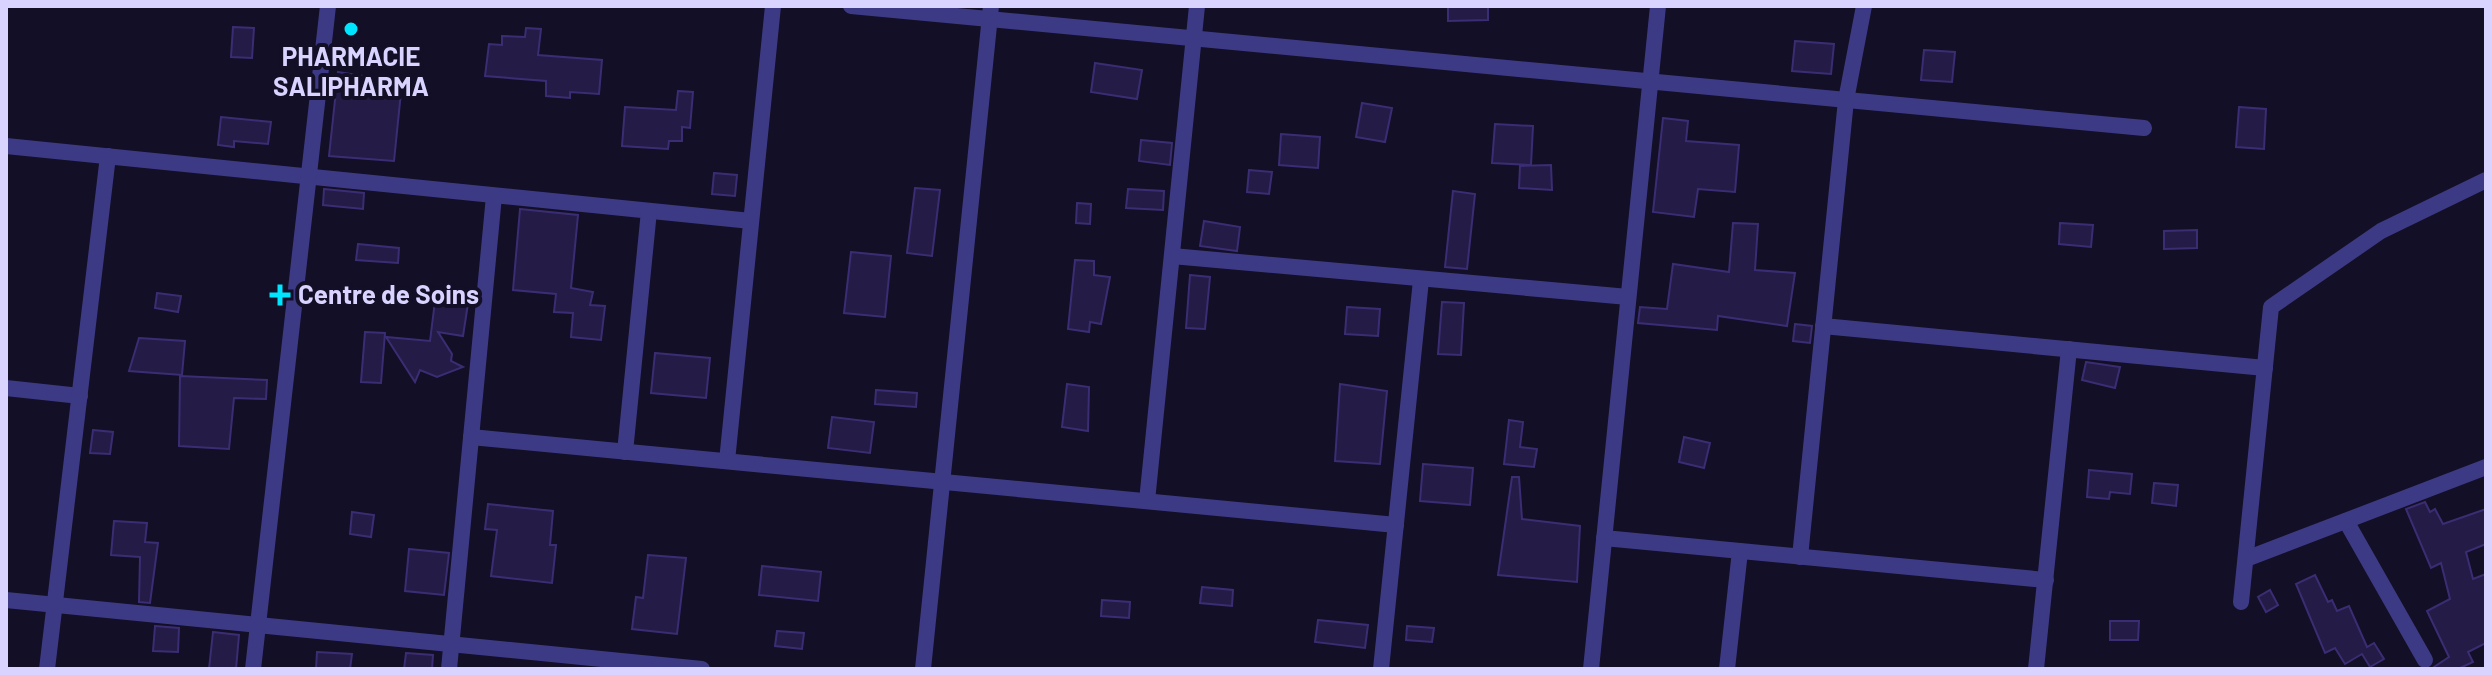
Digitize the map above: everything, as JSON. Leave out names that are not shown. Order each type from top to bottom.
[{"type":"street","points":[[253,669],[328,6]]},
{"type":"street","points":[[727,461],[773,6]]},
{"type":"street","points":[[851,6],[990,12],[1194,38],[2144,128]]},
{"type":"street","points":[[1147,501],[1197,6]]},
{"type":"street","points":[[1591,669],[1658,6]]},
{"type":"street","points":[[1800,557],[1846,100],[1864,6]]},
{"type":"street","points":[[923,669],[990,12]]},
{"type":"street","points":[[6,153],[6,146],[751,221]]},
{"type":"street","points":[[47,669],[108,156]]},
{"type":"street","points":[[2241,602],[2271,307],[2381,231],[2486,180]]},
{"type":"street","points":[[449,669],[494,196]]},
{"type":"street","points":[[625,452],[649,211]]},
{"type":"street","points":[[1172,256],[1628,297]]},
{"type":"street","points":[[1381,669],[1421,280]]},
{"type":"street","points":[[1823,326],[2265,368]]},
{"type":"street","points":[[2036,669],[2069,349]]},
{"type":"street","points":[[6,388],[80,396]]},
{"type":"street","points":[[471,437],[1396,525]]},
{"type":"street","points":[[2246,559],[2486,467]]},
{"type":"street","points":[[2346,521],[2425,660]]},
{"type":"street","points":[[1604,538],[2046,580]]},
{"type":"street","points":[[1727,669],[1740,551]]},
{"type":"street","points":[[6,600],[702,669]]},
{"type":"building","points":[[1448,6],[1488,6],[1488,20],[1448,21]]},
{"type":"building","points":[[233,27],[254,28],[252,58],[231,57]]},
{"type":"building","points":[[526,28],[541,29],[538,55],[602,60],[599,94],[570,92],[570,98],[546,96],[546,81],[485,76],[489,44],[502,45],[502,36],[525,37]]},
{"type":"building","points":[[1795,41],[1834,44],[1831,74],[1792,71]]},
{"type":"building","points":[[1924,50],[1955,52],[1952,82],[1921,80]]},
{"type":"building","points":[[1095,63],[1142,70],[1137,99],[1091,92]]},
{"type":"building","points":[[338,72],[402,82],[394,161],[329,156]]},
{"type":"building","points":[[678,91],[693,92],[690,128],[682,127],[682,141],[669,141],[668,149],[622,146],[625,107],[676,110]]},
{"type":"building","points":[[1362,103],[1392,108],[1385,142],[1356,137]]},
{"type":"building","points":[[2239,107],[2266,109],[2264,149],[2236,147]]},
{"type":"building","points":[[221,117],[271,122],[268,144],[234,141],[234,147],[218,145]]},
{"type":"building","points":[[1663,118],[1688,121],[1686,141],[1739,145],[1735,192],[1698,189],[1694,217],[1653,212]]},
{"type":"building","points":[[1495,124],[1533,126],[1531,165],[1492,163]]},
{"type":"building","points":[[1281,134],[1320,137],[1318,168],[1279,165]]},
{"type":"building","points":[[1141,140],[1172,143],[1170,165],[1139,161]]},
{"type":"building","points":[[1551,165],[1552,190],[1519,188],[1520,166]]},
{"type":"building","points":[[1249,170],[1272,172],[1269,194],[1247,192]]},
{"type":"building","points":[[714,173],[737,175],[735,196],[712,194]]},
{"type":"building","points":[[915,188],[940,190],[932,256],[907,253]]},
{"type":"building","points":[[324,189],[364,193],[363,209],[323,205]]},
{"type":"building","points":[[1128,189],[1164,191],[1163,210],[1126,208]]},
{"type":"building","points":[[1453,191],[1475,194],[1467,269],[1445,267]]},
{"type":"building","points":[[1077,203],[1091,204],[1090,224],[1076,223]]},
{"type":"building","points":[[520,209],[578,215],[571,288],[593,292],[590,305],[605,306],[601,340],[571,337],[573,313],[554,312],[556,294],[513,290]]},
{"type":"building","points":[[1204,221],[1240,227],[1237,251],[1200,246]]},
{"type":"building","points":[[1733,223],[1758,224],[1755,270],[1795,273],[1787,326],[1718,316],[1717,330],[1638,323],[1640,307],[1667,309],[1673,264],[1729,272]]},
{"type":"building","points":[[2060,223],[2093,225],[2091,247],[2059,244]]},
{"type":"building","points":[[2197,230],[2197,248],[2164,249],[2164,231]]},
{"type":"building","points":[[358,244],[399,248],[398,263],[356,260]]},
{"type":"building","points":[[851,252],[891,256],[885,317],[844,313]]},
{"type":"building","points":[[1075,260],[1094,261],[1094,275],[1110,277],[1101,324],[1090,322],[1089,332],[1068,329]]},
{"type":"building","points":[[1190,275],[1210,277],[1205,329],[1186,328]]},
{"type":"building","points":[[157,293],[181,296],[178,312],[155,308]]},
{"type":"building","points":[[436,293],[469,297],[463,336],[438,332],[452,354],[451,361],[463,367],[437,377],[420,370],[415,382],[386,337],[430,341]]},
{"type":"building","points":[[1442,302],[1464,303],[1461,355],[1438,354]]},
{"type":"building","points":[[1347,307],[1380,309],[1378,336],[1345,334]]},
{"type":"building","points":[[1795,324],[1812,326],[1810,343],[1793,341]]},
{"type":"building","points":[[365,332],[385,333],[381,383],[361,382]]},
{"type":"building","points":[[139,338],[185,341],[182,375],[129,371]]},
{"type":"building","points":[[655,353],[710,358],[706,398],[651,393]]},
{"type":"building","points":[[2086,362],[2120,367],[2115,388],[2082,380]]},
{"type":"building","points":[[180,376],[267,380],[266,399],[234,398],[229,449],[179,446]]},
{"type":"building","points":[[1067,384],[1089,387],[1088,431],[1062,427]]},
{"type":"building","points":[[1340,384],[1387,391],[1380,464],[1335,461]]},
{"type":"building","points":[[876,390],[917,393],[916,407],[875,404]]},
{"type":"building","points":[[832,417],[874,422],[870,453],[828,448]]},
{"type":"building","points":[[1509,420],[1523,422],[1520,447],[1537,449],[1534,467],[1504,464]]},
{"type":"building","points":[[93,430],[113,432],[110,454],[90,453]]},
{"type":"building","points":[[1684,437],[1710,443],[1704,468],[1679,462]]},
{"type":"building","points":[[1423,464],[1473,468],[1470,505],[1420,501]]},
{"type":"building","points":[[2089,470],[2132,474],[2130,494],[2110,492],[2109,499],[2087,497]]},
{"type":"building","points":[[1512,477],[1519,477],[1522,519],[1580,526],[1577,582],[1498,575]]},
{"type":"building","points":[[2154,483],[2178,485],[2176,506],[2152,503]]},
{"type":"building","points":[[2425,502],[2430,512],[2435,509],[2443,524],[2486,509],[2486,544],[2466,552],[2473,579],[2486,574],[2486,643],[2468,652],[2473,662],[2458,669],[2431,669],[2449,657],[2427,611],[2450,599],[2441,563],[2431,568],[2406,509]]},
{"type":"building","points":[[488,504],[553,511],[550,545],[556,545],[552,583],[491,576],[497,530],[485,529]]},
{"type":"building","points":[[352,512],[374,515],[371,537],[350,534]]},
{"type":"building","points":[[114,521],[147,523],[145,542],[158,543],[150,603],[139,602],[140,557],[111,555]]},
{"type":"building","points":[[409,549],[449,553],[444,595],[405,591]]},
{"type":"building","points":[[648,555],[686,558],[677,634],[632,629],[636,597],[643,598]]},
{"type":"building","points":[[762,566],[821,572],[818,601],[759,595]]},
{"type":"building","points":[[2315,575],[2328,602],[2332,600],[2337,611],[2349,606],[2367,647],[2374,643],[2384,659],[2370,667],[2362,654],[2345,664],[2335,648],[2325,653],[2296,584]]},
{"type":"building","points":[[1202,587],[1233,590],[1232,606],[1200,603]]},
{"type":"building","points":[[2270,590],[2278,605],[2266,612],[2258,597]]},
{"type":"building","points":[[1102,600],[1130,602],[1129,618],[1101,616]]},
{"type":"building","points":[[1318,620],[1368,625],[1365,648],[1315,642]]},
{"type":"building","points":[[2110,621],[2139,621],[2138,640],[2110,640]]},
{"type":"building","points":[[155,626],[179,628],[178,652],[153,651]]},
{"type":"building","points":[[1407,626],[1434,628],[1432,642],[1406,640]]},
{"type":"building","points":[[777,631],[804,633],[802,649],[775,646]]},
{"type":"building","points":[[213,632],[239,635],[236,669],[209,669]]},
{"type":"building","points":[[317,652],[352,654],[350,669],[316,669]]},
{"type":"building","points":[[406,653],[433,655],[432,669],[404,669]]},
{"type":"place","name":"PHARMACIE SALIPHARMA","points":[[351,29]]},
{"type":"place","name":"Centre de Soins","points":[[280,295]]}]
